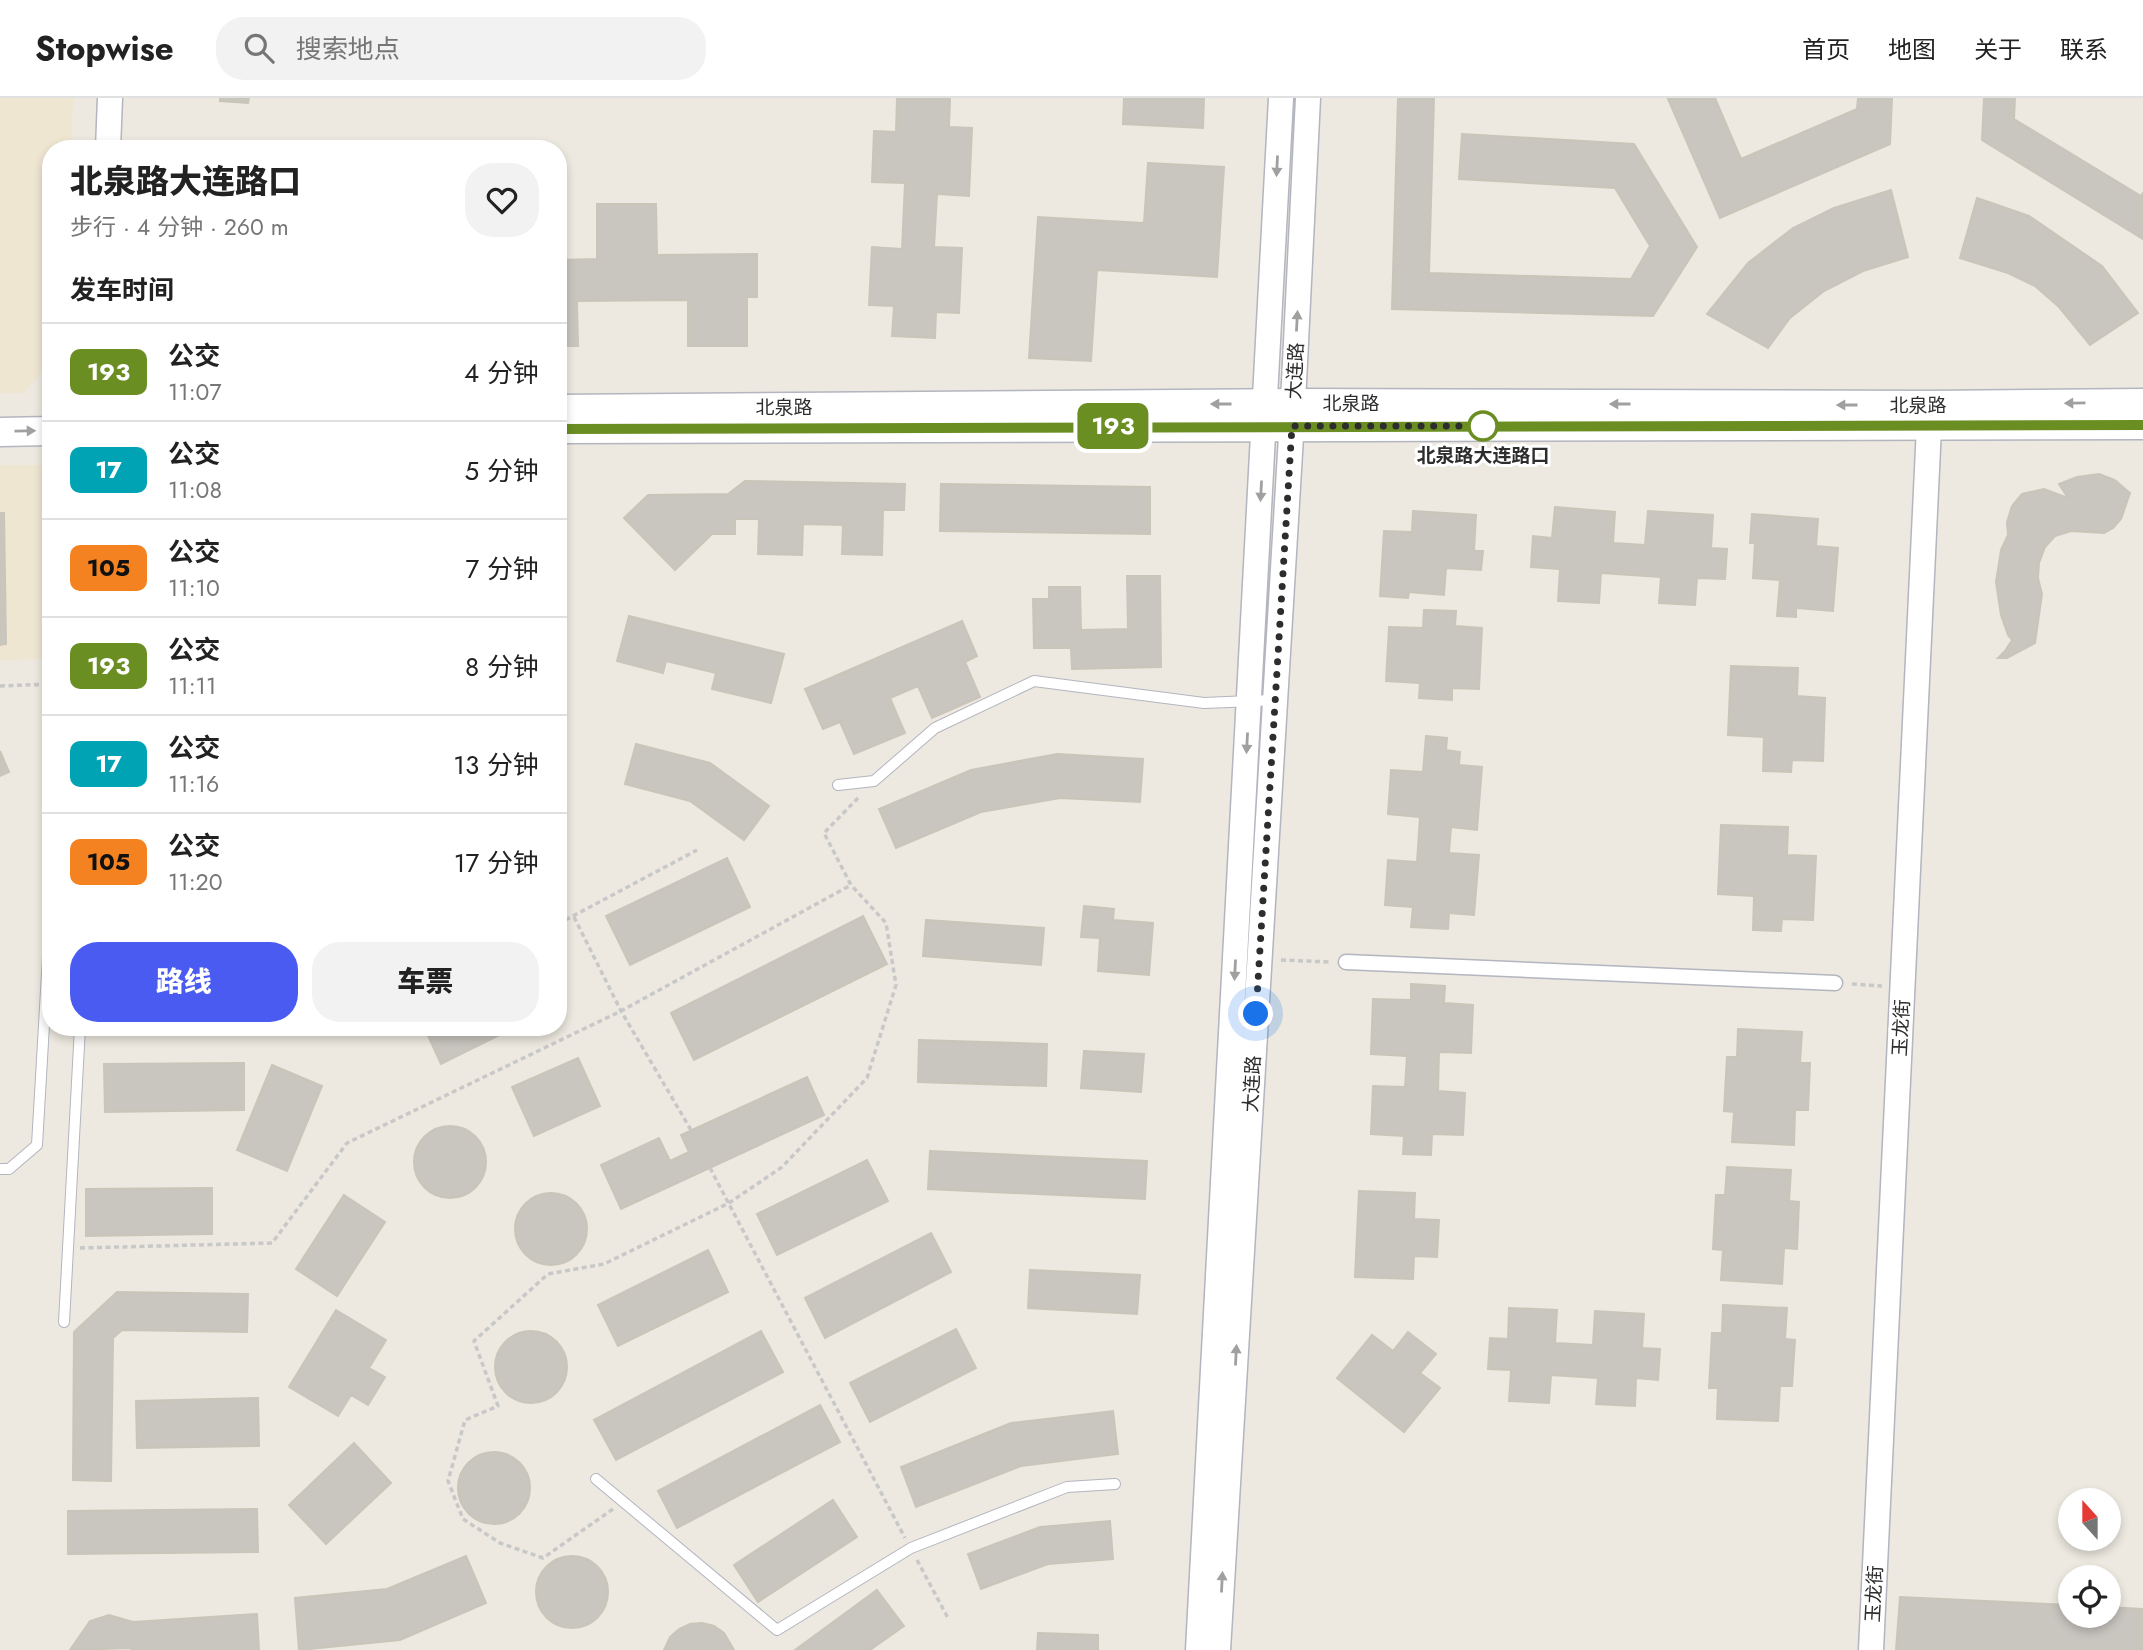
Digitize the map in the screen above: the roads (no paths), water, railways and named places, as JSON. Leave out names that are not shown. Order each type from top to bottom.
[{"type":"main road","name":"北泉路","points":[[1930,416],[2143,402]]},
{"type":"main road","name":"北泉路","points":[[567,409],[1930,416],[2143,425]]},
{"type":"main road","points":[[0,412],[42,412]]},
{"type":"main road","name":"北泉路","points":[[567,429],[1279,414]]},
{"type":"main road","points":[[0,432],[42,431]]},
{"type":"street","points":[[108,140],[110,98]]},
{"type":"street","name":"大连路","points":[[1218,1650],[1275,700],[1281,98]]},
{"type":"street","name":"大连路","points":[[1198,1650],[1250,701],[1308,98]]},
{"type":"street","name":"玉龙街","points":[[1871,1650],[1930,416]]},
{"type":"street","points":[[1346,962],[1835,983]]},
{"type":"lane","points":[[838,785],[874,781],[935,729],[1034,681],[1204,703],[1275,700]]},
{"type":"lane","points":[[0,1169],[9,1169],[37,1144],[43,1036]]},
{"type":"lane","points":[[64,1322],[80,1036]]},
{"type":"lane","points":[[596,1479],[777,1630],[911,1548],[1067,1487],[1115,1484]]},
{"type":"place","name":"北泉路大连路口","points":[[1483,426]]}]
